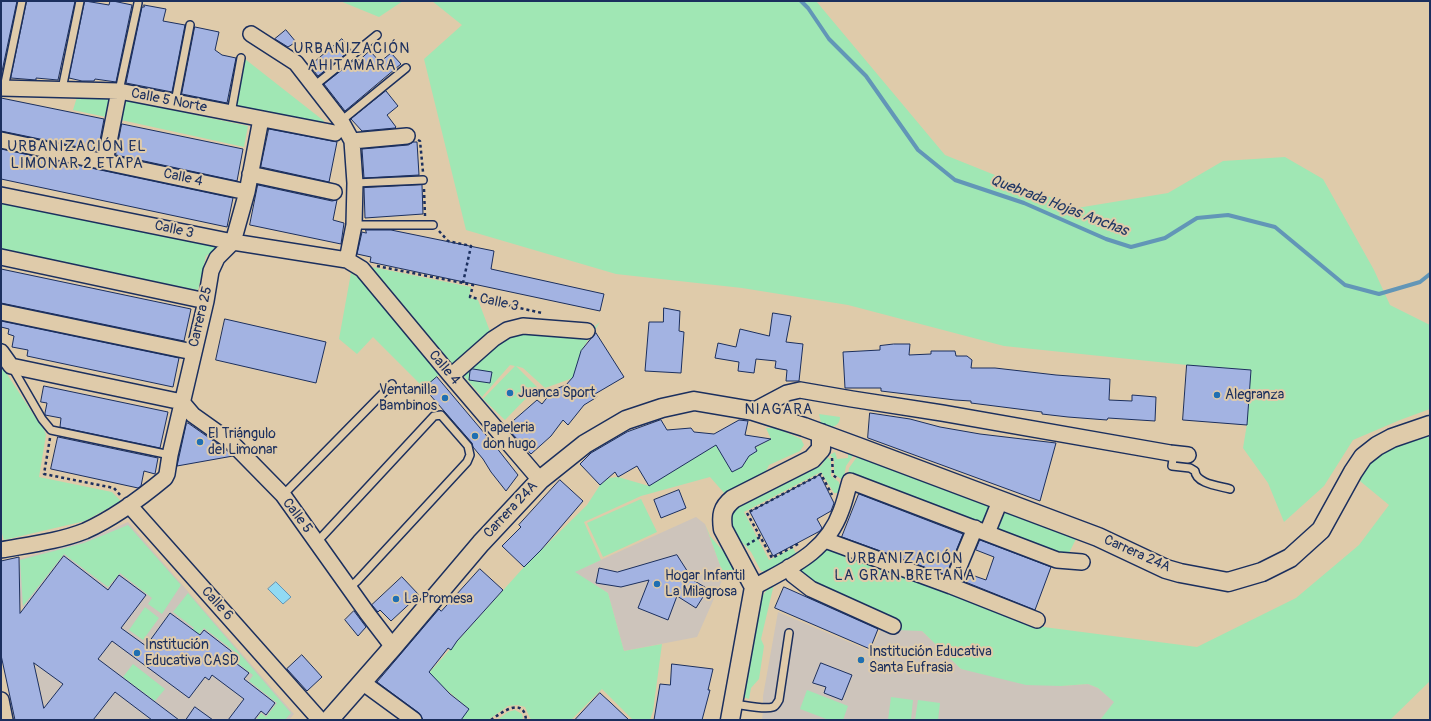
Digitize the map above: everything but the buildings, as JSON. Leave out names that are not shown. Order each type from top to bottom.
[{"type":"street","points":[[251,34],[296,63],[314,86],[338,127],[352,141],[355,184],[354,225],[347,260]]},
{"type":"street","name":"Calle 5 Norte","points":[[2,88],[119,91],[261,119],[338,127]]},
{"type":"street","points":[[104,162],[119,91]]},
{"type":"street","name":"Carrera 25","points":[[1,550],[64,537],[85,531],[143,496],[165,478],[206,300],[211,271],[217,258],[233,242],[247,192],[261,119]]},
{"type":"street","points":[[352,141],[407,136]]},
{"type":"street","name":"Calle 4","points":[[1,140],[247,192]]},
{"type":"street","points":[[250,174],[334,192]]},
{"type":"street","name":"Calle 3","points":[[1,195],[233,242],[347,260]]},
{"type":"street","points":[[1,257],[206,300]]},
{"type":"street","name":"Calle 4","points":[[347,260],[362,269],[540,480]]},
{"type":"street","points":[[1,312],[193,352]]},
{"type":"street","points":[[451,376],[493,339],[507,330],[523,326],[587,331]]},
{"type":"street","points":[[1,352],[11,366],[182,402]]},
{"type":"street","points":[[753,411],[787,393],[800,390],[852,400],[942,412],[1188,455]]},
{"type":"street","name":"Carrera 24A","points":[[328,720],[393,647],[481,542],[540,480],[585,444],[626,420],[662,408],[694,401],[753,411],[821,441],[1000,501],[1098,537],[1166,569],[1228,582],[1262,572],[1290,558],[1321,530],[1363,457],[1377,446],[1387,441],[1430,425]]},
{"type":"street","name":"Calle 5","points":[[182,402],[193,415],[231,442],[283,496],[366,613],[393,647]]},
{"type":"street","points":[[732,712],[754,586],[723,529],[721,518],[726,505],[733,499],[812,459],[821,441]]},
{"type":"street","points":[[754,586],[813,552],[825,540],[836,523],[850,481],[1057,560],[1082,562]]},
{"type":"street","points":[[951,586],[981,531],[1000,501]]},
{"type":"street","name":"Calle 6","points":[[129,505],[320,720]]},
{"type":"street","points":[[825,540],[951,586],[1037,620]]},
{"type":"street","points":[[789,567],[793,575],[811,589],[893,626]]},
{"type":"street","points":[[362,682],[414,720]]},
{"type":"street","points":[[1,700],[5,720]]},
{"type":"lane","points":[[2,88],[22,1]]},
{"type":"lane","points":[[62,89],[80,1]]},
{"type":"lane","points":[[119,91],[138,3]]},
{"type":"lane","points":[[175,102],[190,25]]},
{"type":"lane","points":[[314,86],[376,35]]},
{"type":"lane","points":[[231,113],[241,58]]},
{"type":"lane","points":[[338,127],[406,68]]},
{"type":"lane","points":[[355,184],[423,180]]},
{"type":"lane","points":[[354,225],[433,225]]},
{"type":"lane","points":[[11,366],[42,419],[51,430],[170,455]]},
{"type":"lane","points":[[283,496],[392,384]]},
{"type":"lane","points":[[317,542],[434,416],[441,415],[468,446],[470,455],[467,462],[349,588]]},
{"type":"lane","points":[[1170,453],[1174,459],[1172,466],[1190,468],[1195,471],[1195,474],[1200,480],[1230,488]]},
{"type":"lane","points":[[732,712],[772,707],[776,705],[779,700],[789,634]]},
{"type":"path","points":[[433,225],[448,241],[471,246],[463,283]]},
{"type":"path","name":"Calle 3","points":[[362,269],[370,264],[473,285],[470,297],[548,314]]},
{"type":"path","points":[[51,430],[44,474],[114,488],[129,505]]},
{"type":"path","points":[[821,441],[833,459],[833,475],[840,480],[850,481]]},
{"type":"path","points":[[805,541],[772,558],[747,513],[821,474],[841,511]]},
{"type":"path","points":[[491,720],[509,708],[518,707],[526,713],[526,720]]},
{"type":"shaded area","name":"Hogar Infantil La Milagrosa","points":[[696,517],[705,524],[724,576],[697,637],[624,651],[608,593],[574,572]]},
{"type":"shaded area","name":"Institución Educativa CASD","points":[[128,522],[294,714],[289,720],[47,720],[20,594],[19,559],[84,541]]},
{"type":"shaded area","name":"Institución Educativa Santa Eufrasia","points":[[778,612],[870,651],[883,626],[922,631],[961,669],[1061,686],[1088,684],[1098,688],[1115,702],[1100,720],[762,720],[763,696]]},
{"type":"green space","points":[[340,1],[403,1],[379,17]]},
{"type":"green space","points":[[432,1],[816,1],[945,155],[1077,208],[1168,193],[1223,161],[1285,157],[1323,179],[1374,270],[1390,305],[1430,325],[1430,409],[1353,440],[1324,486],[1284,522],[1268,483],[1243,448],[1247,424],[1251,370],[1187,365],[1004,346],[848,305],[742,288],[616,274],[466,230],[424,59],[462,25]]},
{"type":"green space","points":[[245,59],[324,121],[325,127],[235,107]]},
{"type":"green space","points":[[77,97],[111,98],[106,117],[73,110]]},
{"type":"green space","points":[[125,100],[248,126],[244,147],[121,120]]},
{"type":"green space","points":[[1,200],[219,247],[206,256],[198,290],[1,251]]},
{"type":"green space","points":[[372,267],[471,287],[469,298],[478,300],[491,334],[455,367]]},
{"type":"green space","points":[[351,273],[360,279],[378,299],[440,374],[424,388],[373,337],[357,354],[339,339]]},
{"type":"green space","points":[[600,322],[581,351],[573,378],[545,388],[523,368],[516,366],[537,387],[505,420],[483,399],[515,366],[510,365],[482,397],[462,374],[491,347],[503,338],[510,335],[526,332],[587,334]]},
{"type":"green space","points":[[1,365],[43,427],[46,435],[39,477],[112,492],[121,501],[85,521],[4,540],[1,530]]},
{"type":"green space","points":[[819,414],[840,417],[839,422],[835,426],[829,427],[821,423]]},
{"type":"green space","points":[[766,428],[776,428],[801,439],[804,445],[800,451],[769,465],[765,473],[725,494],[710,477],[641,496],[584,522],[601,560],[575,572],[608,593],[624,651],[662,644],[653,711],[650,720],[633,720],[602,689],[571,720],[532,720],[525,707],[518,705],[508,706],[488,720],[452,720],[469,709],[428,674],[524,567],[587,505],[600,485],[609,478],[618,477],[649,486],[716,445],[732,472],[743,466],[749,456],[757,451],[755,448],[771,439]]},
{"type":"green space","points":[[1430,436],[1430,681],[1390,720],[1100,720],[1114,702],[1098,688],[1088,684],[1061,686],[1026,685],[961,669],[922,631],[897,630],[900,623],[799,575],[798,571],[826,549],[840,549],[1036,626],[1197,647],[1296,598],[1359,545],[1389,505],[1360,481],[1369,464],[1390,448]]},
{"type":"green space","points":[[848,450],[855,453],[846,466],[844,477],[841,479],[834,474],[834,459],[830,455],[835,452],[837,459],[848,458]]},
{"type":"green space","points":[[859,454],[990,504],[991,510],[989,516],[981,525],[848,476],[849,468]]},
{"type":"green space","points":[[827,457],[831,460],[831,476],[839,482],[841,493],[834,493],[821,472],[744,512],[769,560],[793,548],[797,555],[769,572],[761,571],[751,552],[729,528],[727,517],[734,510],[821,466]]},
{"type":"green space","points":[[641,499],[657,532],[603,557],[587,523]]},
{"type":"green space","points":[[1009,512],[1077,537],[1069,553],[1057,555],[995,530],[1000,516]]},
{"type":"green space","points":[[705,524],[710,536],[735,565],[740,575],[724,576]]},
{"type":"green space","points":[[128,525],[181,585],[162,614],[148,604],[152,598],[120,573],[108,587],[64,554],[23,606],[20,560],[84,543]]},
{"type":"green space","points":[[771,584],[774,584],[761,639],[764,646],[759,679],[751,688],[749,699],[743,697],[761,598]]},
{"type":"green space","points":[[188,593],[291,713],[285,720],[256,720],[261,713],[266,717],[277,703],[249,681],[253,675],[235,661],[239,655],[204,628],[176,664],[170,660],[194,628],[173,612]]},
{"type":"green space","points":[[145,607],[159,618],[143,640],[129,630]]},
{"type":"green space","points":[[133,664],[165,689],[155,701],[123,677]]},
{"type":"green space","points":[[807,690],[848,706],[843,720],[829,720],[800,709]]},
{"type":"green space","points":[[891,697],[913,700],[911,720],[888,720]]},
{"type":"green space","points":[[918,700],[940,703],[938,720],[915,720]]},
{"type":"green space","points":[[515,710],[522,714],[523,718],[521,720],[497,720],[508,712]]},
{"type":"water","points":[[276,582],[291,597],[283,604],[268,589]]},
{"type":"waterway","name":"Quebrada Hojas Anchas","points":[[801,1],[808,8],[829,39],[866,76],[918,150],[955,180],[1024,203],[1106,239],[1131,247],[1165,238],[1197,218],[1228,215],[1275,227],[1345,285],[1379,294],[1420,282],[1430,274]]},
{"type":"place","name":"Juanca Sport","points":[[510,393]]},
{"type":"place","name":"Alegranza","points":[[1217,395]]},
{"type":"place","name":"Ventanilla Bambinos","points":[[445,398]]},
{"type":"place","name":"Papeleria don hugo","points":[[475,436]]},
{"type":"place","name":"El Triángulo del Limonar","points":[[200,442]]},
{"type":"place","name":"Hogar Infantil La Milagrosa","points":[[657,584]]},
{"type":"place","name":"La Promesa","points":[[396,599]]},
{"type":"place","name":"Institución Educativa CASD","points":[[137,653]]},
{"type":"place","name":"Institución Educativa Santa Eufrasia","points":[[861,660]]},
{"type":"district","name":"URBANIZACIÓN AHITAMARA","points":[[352,58]]},
{"type":"district","name":"URBANIZACIÓN EL LIMONAR 2 ETAPA","points":[[77,156]]},
{"type":"district","name":"NIAGARA","points":[[779,410]]},
{"type":"district","name":"URBANIZACIÓN LA GRAN BRETAÑA","points":[[905,568]]}]
